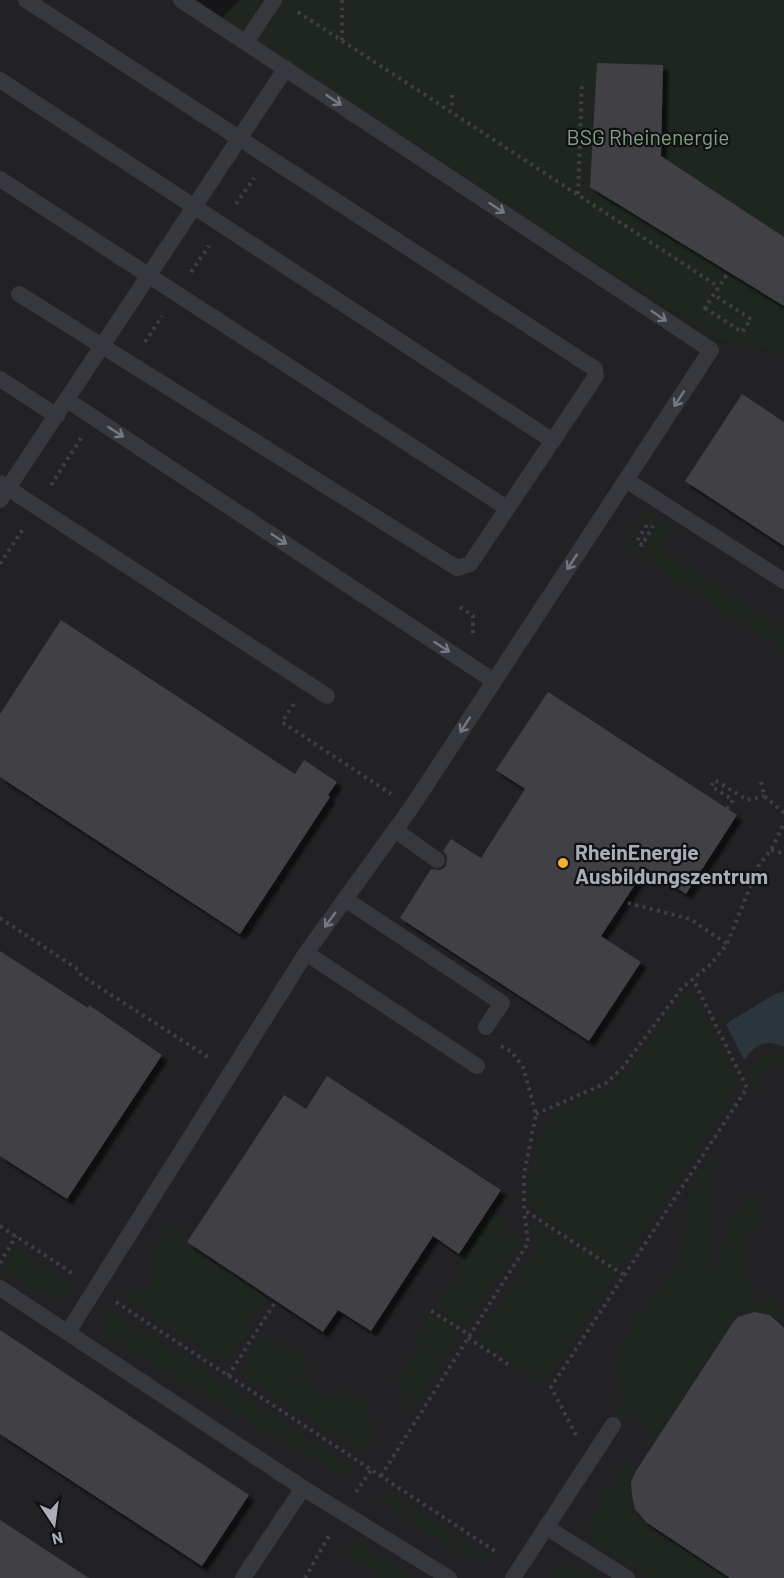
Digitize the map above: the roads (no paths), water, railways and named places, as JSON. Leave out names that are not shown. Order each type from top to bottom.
[{"type":"lane","points":[[19,294],[458,568],[470,564],[596,376],[594,369],[26,0]]},
{"type":"lane","points":[[68,1332],[306,953],[411,808],[711,350],[181,0]]},
{"type":"lane","points":[[246,42],[281,3]]},
{"type":"lane","points":[[286,68],[57,416],[3,490],[327,696]]},
{"type":"lane","points":[[0,80],[553,441]]},
{"type":"lane","points":[[0,179],[507,508]]},
{"type":"lane","points":[[0,379],[57,416]]},
{"type":"lane","points":[[67,400],[494,681]]},
{"type":"lane","points":[[626,480],[784,581]]},
{"type":"lane","points":[[395,830],[437,860]]},
{"type":"lane","points":[[345,899],[502,1003],[486,1027]]},
{"type":"lane","points":[[306,953],[477,1066]]},
{"type":"lane","points":[[0,1288],[303,1488],[450,1578]]},
{"type":"lane","points":[[517,1573],[613,1425]]},
{"type":"lane","points":[[243,1578],[303,1488]]},
{"type":"lane","points":[[546,1527],[627,1578]]},
{"type":"place","name":"RheinEnergie Ausbildungszentrum","points":[[563,863]]},
{"type":"park label","name":"BSG Rheinenergie","points":[[648,136]]}]
